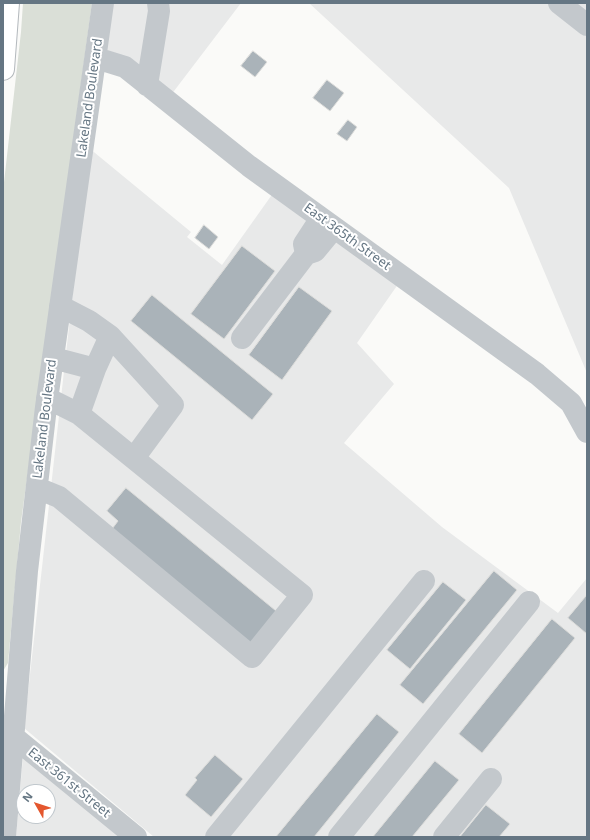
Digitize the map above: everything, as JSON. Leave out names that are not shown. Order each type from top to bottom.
[{"type":"highway","points":[[3,69],[8,3]]},
{"type":"street","name":"Lakeland Boulevard","points":[[5,837],[8,733],[47,398],[103,3]]},
{"type":"street","points":[[147,85],[159,11],[158,3]]},
{"type":"street","points":[[559,3],[587,26]]},
{"type":"street","name":"East 365th Street","points":[[96,58],[125,67],[249,166],[537,374],[571,403],[587,432]]},
{"type":"street","points":[[242,338],[306,254],[304,244],[327,223]]},
{"type":"street","points":[[60,306],[89,321],[110,336],[173,405],[134,458]]},
{"type":"street","points":[[79,414],[95,369],[110,336]]},
{"type":"street","points":[[53,358],[95,369]]},
{"type":"street","points":[[37,488],[59,497],[252,657],[302,595],[79,414],[47,398]]},
{"type":"street","points":[[216,837],[424,581]]},
{"type":"street","points":[[339,837],[529,602]]},
{"type":"street","name":"East 361st Street","points":[[8,733],[114,830],[136,837]]},
{"type":"street","points":[[444,837],[491,779]]},
{"type":"shaded area","points":[[23,3],[92,3],[21,522],[8,663],[3,671],[3,191]]},
{"type":"shaded area","points":[[109,3],[241,3],[171,95],[102,53]]},
{"type":"shaded area","points":[[309,3],[587,3],[587,373],[509,188]]},
{"type":"shaded area","points":[[89,148],[191,232],[187,237],[222,265],[276,189],[401,280],[357,343],[394,384],[344,443],[442,527],[558,613],[587,578],[587,837],[154,837],[24,728]]},
{"type":"shaded area","points":[[23,756],[124,837],[16,837],[17,824],[56,824],[56,784],[21,784]]},
{"type":"building","points":[[253,51],[267,62],[255,77],[241,66]]},
{"type":"building","points":[[327,80],[344,93],[330,111],[313,98]]},
{"type":"building","points":[[348,120],[357,127],[347,141],[337,134]]},
{"type":"building","points":[[204,225],[218,237],[209,249],[195,238]]},
{"type":"building","points":[[242,246],[275,271],[224,339],[191,314]]},
{"type":"building","points":[[299,287],[332,311],[282,380],[249,355]]},
{"type":"building","points":[[152,295],[273,394],[252,420],[131,321]]},
{"type":"building","points":[[126,488],[281,615],[252,650],[109,533],[118,521],[107,511]]},
{"type":"building","points":[[494,571],[517,590],[423,704],[400,685]]},
{"type":"building","points":[[443,582],[466,600],[410,669],[387,650]]},
{"type":"building","points":[[587,595],[587,634],[568,618]]},
{"type":"building","points":[[552,619],[575,638],[482,753],[459,734]]},
{"type":"building","points":[[377,714],[399,732],[314,837],[276,837]]},
{"type":"building","points":[[215,755],[243,779],[211,817],[185,795],[197,780],[195,778]]},
{"type":"building","points":[[435,761],[459,780],[412,837],[373,837]]},
{"type":"building","points":[[486,805],[510,824],[499,837],[460,837]]}]
